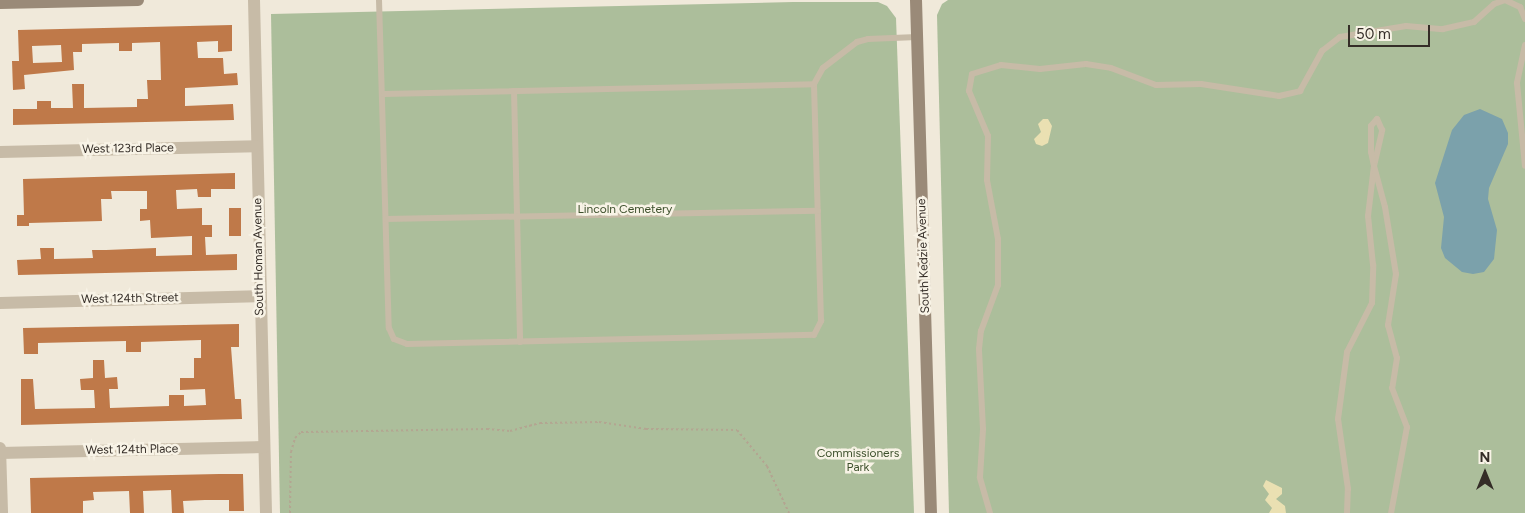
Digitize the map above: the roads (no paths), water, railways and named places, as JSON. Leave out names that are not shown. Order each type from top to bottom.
[{"type":"main road","points":[[0,3],[138,0]]},
{"type":"main road","name":"South Kedzie Avenue","points":[[916,0],[931,513]]},
{"type":"street","name":"South Homan Avenue","points":[[254,0],[259,296],[266,513]]},
{"type":"street","name":"West 123rd Place","points":[[0,152],[256,146]]},
{"type":"street","name":"West 124th Street","points":[[0,302],[259,296]]},
{"type":"street","name":"West 124th Place","points":[[0,453],[264,447]]},
{"type":"street","points":[[0,448],[2,513]]},
{"type":"lane","points":[[380,0],[389,328],[394,339],[407,344],[814,335],[821,321],[814,84],[823,68],[857,42],[868,39],[918,37]]},
{"type":"lane","points":[[990,513],[980,477],[983,429],[979,350],[981,330],[998,286],[998,239],[987,180],[988,136],[969,91],[972,74],[1001,65],[1040,69],[1086,64],[1111,68],[1156,85],[1201,84],[1279,96],[1300,91],[1322,51],[1340,38],[1406,26],[1443,29],[1479,20],[1498,2],[1519,2],[1525,19]]},
{"type":"lane","points":[[1525,45],[1517,83],[1525,166]]},
{"type":"lane","points":[[384,94],[814,84]]},
{"type":"lane","points":[[514,91],[520,342]]},
{"type":"lane","points":[[1347,513],[1348,489],[1338,420],[1347,352],[1372,303],[1373,265],[1368,216],[1374,166],[1382,130],[1377,119],[1371,126],[1374,166],[1396,274],[1388,325],[1397,358],[1392,388],[1406,427],[1391,513]]},
{"type":"lane","points":[[386,219],[818,211]]},
{"type":"water","points":[[1480,109],[1502,119],[1508,133],[1508,144],[1489,188],[1488,199],[1497,230],[1494,259],[1484,272],[1473,274],[1462,272],[1445,258],[1441,248],[1444,217],[1435,183],[1452,130],[1464,115]]},
{"type":"park label","name":"Lincoln Cemetery","points":[[625,210]]},
{"type":"park label","name":"Commissioners Park","points":[[858,461]]}]
